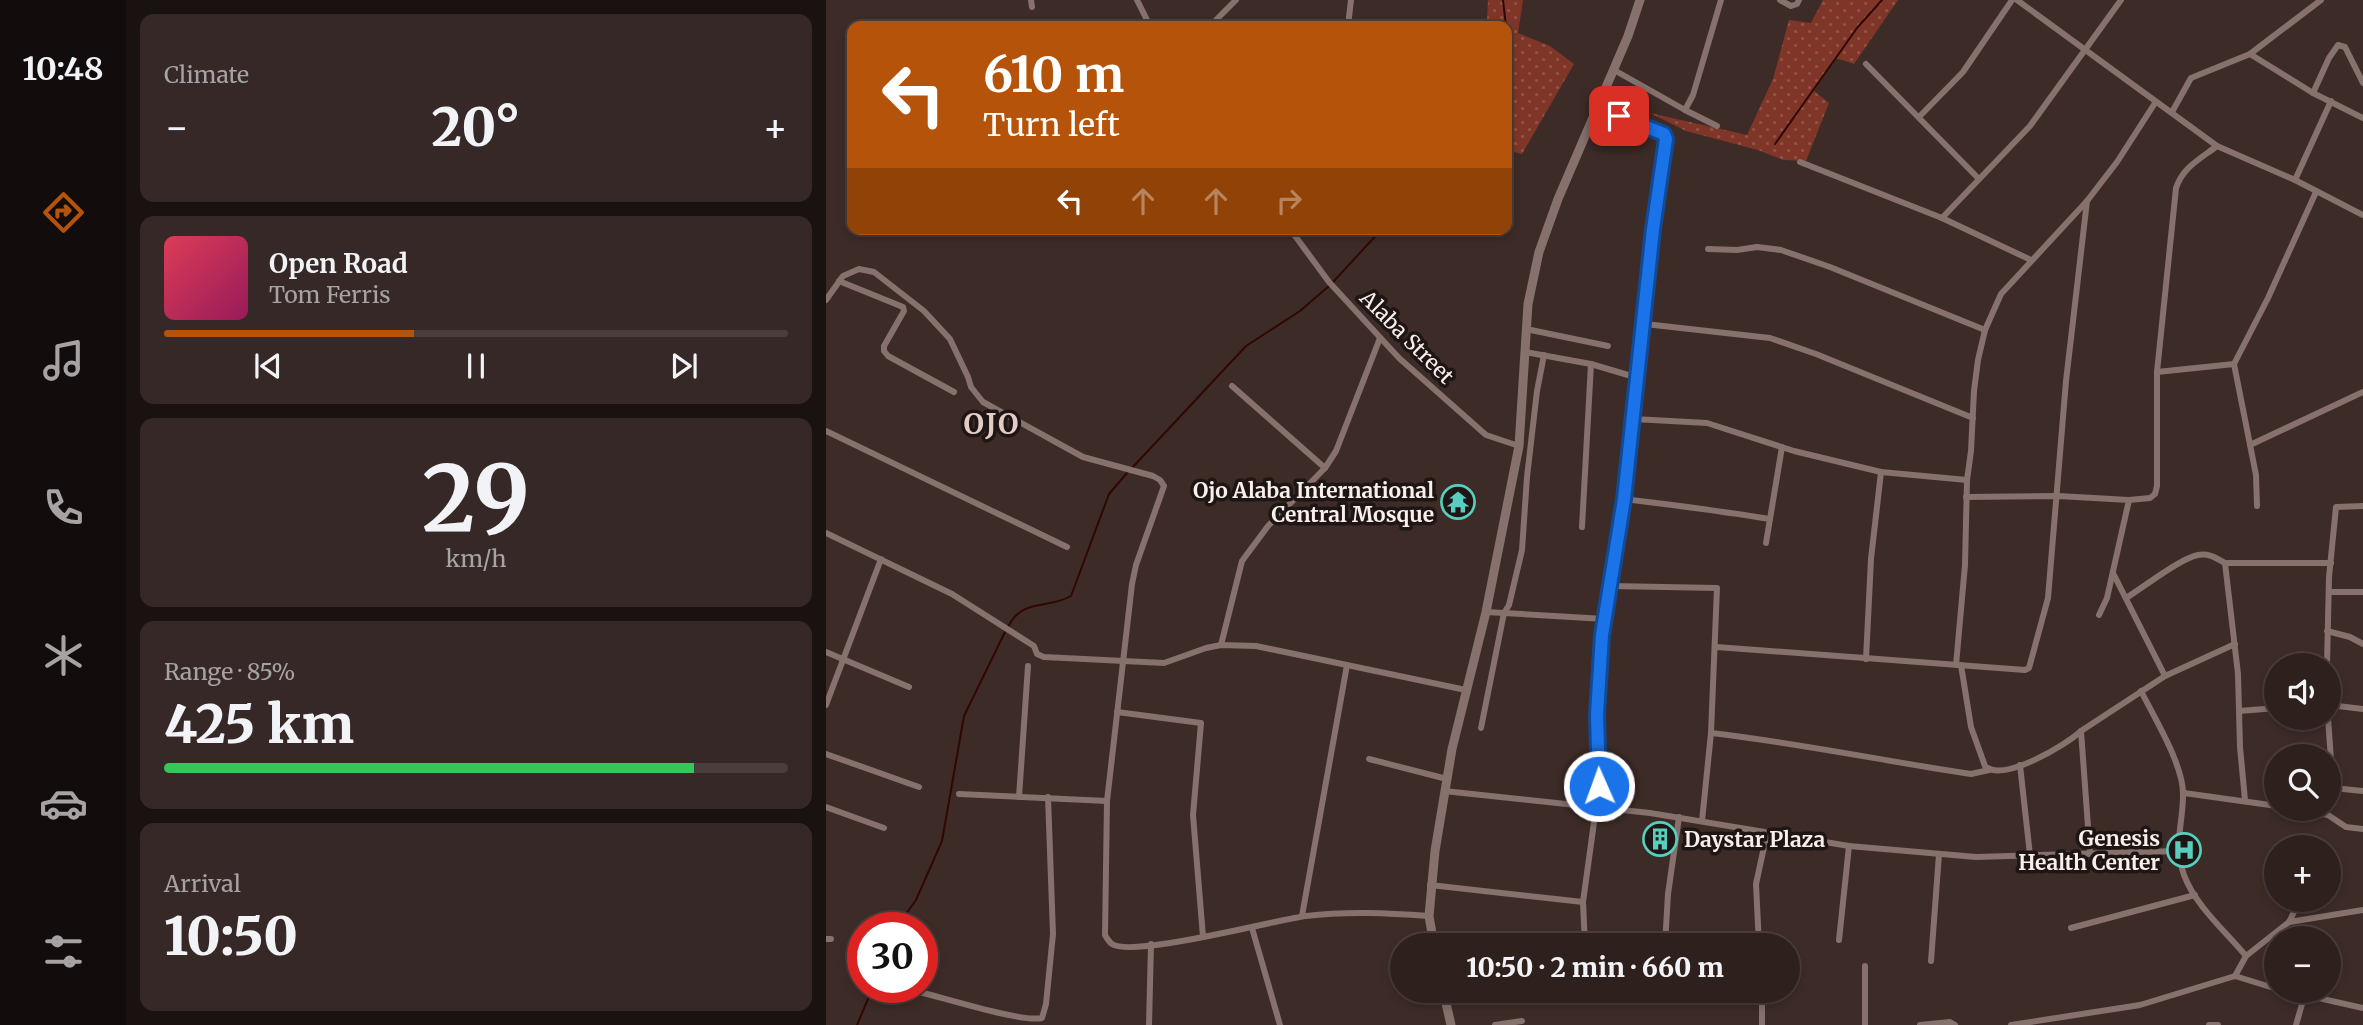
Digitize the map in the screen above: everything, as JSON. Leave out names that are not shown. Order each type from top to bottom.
[{"type":"main road","points":[[1432,933],[1429,916],[1430,886],[1451,749],[1486,612],[1519,446],[1528,304],[1539,252],[1605,86],[1628,36],[1640,0]]},
{"type":"main road","points":[[1446,1003],[1451,1025]]},
{"type":"street","points":[[1138,0],[1148,21]]},
{"type":"street","points":[[1216,21],[1236,0]]},
{"type":"street","points":[[1349,21],[1351,0]]},
{"type":"street","points":[[1685,110],[1693,95],[1721,0]]},
{"type":"street","points":[[1780,0],[1791,6],[1799,0]]},
{"type":"street","points":[[1919,117],[1963,72],[2014,0],[2217,146],[2295,180],[2363,215]]},
{"type":"street","points":[[1942,218],[2030,126],[2121,0]]},
{"type":"street","points":[[2172,112],[2192,78],[2250,54],[2321,0]]},
{"type":"street","points":[[2313,93],[2338,45],[2345,47],[2363,83]]},
{"type":"street","points":[[2250,54],[2313,93],[2363,118]]},
{"type":"street","points":[[1866,64],[1979,179]]},
{"type":"street","points":[[1613,72],[1717,126]]},
{"type":"street","points":[[2295,180],[2331,101]]},
{"type":"street","points":[[1989,770],[1985,766],[1971,727],[1958,665],[1965,565],[1967,480],[1978,360],[1985,330],[2001,294],[2087,201],[2117,162],[2155,103]]},
{"type":"street","points":[[1584,933],[1583,902],[1597,808],[1597,714],[1605,619],[1624,499],[1653,229],[1666,136],[1597,106]]},
{"type":"street","points":[[1966,497],[2058,496],[2129,500],[2155,495],[2157,372],[2176,188],[2180,175],[2187,167],[2217,146]]},
{"type":"street","points":[[1800,162],[1942,218],[2031,260]]},
{"type":"street","points":[[2257,506],[2256,475],[2234,364],[2268,298],[2316,192]]},
{"type":"street","points":[[1716,646],[1866,659],[2025,670],[2029,668],[2048,598],[2066,381],[2087,201]]},
{"type":"street","name":"Alaba Street","points":[[1293,235],[1331,285],[1415,373],[1486,435],[1519,446]]},
{"type":"street","points":[[1708,249],[1737,250],[1757,247],[1781,250],[1843,272],[1985,330]]},
{"type":"street","points":[[826,300],[843,276],[859,269],[874,272],[923,311],[950,339],[971,387],[983,402],[1093,461],[1160,480],[1164,486],[1132,584],[1117,712],[1107,801],[1105,935],[1111,943],[1121,946],[1152,944],[1203,937],[1302,916],[1366,912],[1429,916]]},
{"type":"street","points":[[839,281],[904,307],[884,351],[888,356],[954,392]]},
{"type":"street","points":[[1644,324],[1770,338],[1973,418]]},
{"type":"street","points":[[1526,330],[1608,346]]},
{"type":"street","points":[[1221,645],[1242,561],[1268,526],[1325,468],[1336,451],[1380,338]]},
{"type":"street","points":[[1525,352],[1591,364],[1638,378]]},
{"type":"street","points":[[1481,729],[1504,613],[1509,605],[1522,550],[1527,477],[1544,355]]},
{"type":"street","points":[[1582,527],[1591,364]]},
{"type":"street","points":[[2157,372],[2234,364]]},
{"type":"street","points":[[1232,386],[1325,468]]},
{"type":"street","points":[[2250,445],[2363,392]]},
{"type":"street","points":[[1634,419],[1707,423],[1782,447],[1881,472],[1967,480]]},
{"type":"street","points":[[826,431],[1067,547]]},
{"type":"street","points":[[1766,543],[1782,447]]},
{"type":"street","points":[[1866,659],[1871,559],[1881,472]]},
{"type":"street","points":[[1624,499],[1683,507],[1697,506],[1770,519]]},
{"type":"street","points":[[2099,615],[2107,598],[2129,500]]},
{"type":"street","points":[[2327,653],[2336,507],[2363,506]]},
{"type":"street","points":[[826,533],[952,594],[1018,635],[1034,646],[1037,654],[1044,657],[1164,663],[1221,645],[1256,646],[1466,690]]},
{"type":"street","points":[[2126,598],[2199,555],[2212,555],[2225,563],[2331,563]]},
{"type":"street","points":[[826,705],[881,559]]},
{"type":"street","points":[[2225,563],[2235,644],[2245,800]]},
{"type":"street","points":[[2113,573],[2165,676]]},
{"type":"street","points":[[1610,586],[1717,588],[1711,733],[1702,821]]},
{"type":"street","points":[[2329,592],[2363,592]]},
{"type":"street","points":[[1486,612],[1605,619]]},
{"type":"street","points":[[2327,631],[2350,636],[2363,644]]},
{"type":"street","points":[[1711,733],[1781,741],[1971,774],[1996,771],[2020,765],[2069,742],[2081,731],[2165,676],[2235,644]]},
{"type":"street","points":[[826,652],[909,687]]},
{"type":"street","points":[[1302,916],[1347,665]]},
{"type":"street","points":[[1019,797],[1028,666]]},
{"type":"street","points":[[2141,691],[2168,743],[2184,793],[2178,850],[2185,876],[2195,895],[2246,956]]},
{"type":"street","points":[[2341,706],[2363,709]]},
{"type":"street","points":[[2239,711],[2264,709]]},
{"type":"street","points":[[1117,712],[1201,723],[1193,815],[1203,937]]},
{"type":"street","points":[[2081,731],[2090,854]]},
{"type":"street","points":[[826,754],[919,787]]},
{"type":"street","points":[[1369,760],[1447,779]]},
{"type":"street","points":[[2020,765],[2031,855]]},
{"type":"street","points":[[2341,789],[2363,790]]},
{"type":"street","points":[[1444,791],[1679,817],[1849,846],[1976,857],[2178,850]]},
{"type":"street","points":[[2184,793],[2264,804]]},
{"type":"street","points":[[959,794],[1107,801]]},
{"type":"street","points":[[938,997],[1015,1016],[1042,1018],[1046,1004],[1053,934],[1048,797]]},
{"type":"street","points":[[826,807],[884,828]]},
{"type":"street","points":[[1666,933],[1668,894],[1679,817]]},
{"type":"street","points":[[2340,821],[2346,827],[2363,829]]},
{"type":"street","points":[[1758,933],[1756,884],[1767,833]]},
{"type":"street","points":[[1839,940],[1849,846]]},
{"type":"street","points":[[1931,961],[1939,854]]},
{"type":"street","points":[[1430,886],[1583,902]]},
{"type":"street","points":[[2071,928],[2195,895]]},
{"type":"street","points":[[2289,922],[2363,910]]},
{"type":"street","points":[[2235,976],[2246,956],[2289,922],[2294,912]]},
{"type":"street","points":[[1252,928],[1280,1025]]},
{"type":"street","points":[[1149,1025],[1152,944]]},
{"type":"street","points":[[1865,966],[1865,1025]]},
{"type":"street","points":[[2011,1025],[2140,1004],[2235,976],[2264,985]]},
{"type":"street","points":[[1762,1003],[1762,1025]]},
{"type":"street","points":[[2296,1025],[2302,1003]]},
{"type":"street","points":[[2336,1003],[2363,1008]]},
{"type":"street","points":[[1495,1025],[1522,1021]]},
{"type":"street","points":[[1920,1025],[1950,1022],[1955,1025]]},
{"type":"street","points":[[2210,1025],[2218,1025]]},
{"type":"shaded area","points":[[1488,0],[1523,0],[1518,33],[1550,46],[1574,64],[1522,154],[1512,151],[1512,21],[1487,21]]},
{"type":"shaded area","points":[[1823,0],[1898,0],[1854,64],[1836,58],[1814,91],[1829,103],[1806,161],[1783,160],[1758,150],[1686,131],[1650,113],[1747,135],[1773,79],[1789,20],[1811,23]]},
{"type":"waterway","points":[[1503,0],[1505,21]]},
{"type":"waterway","points":[[1775,144],[1857,28],[1882,0]]},
{"type":"waterway","points":[[1333,282],[1376,235]]},
{"type":"waterway","points":[[1131,469],[1246,346],[1300,311],[1329,286]]},
{"type":"waterway","points":[[1008,627],[1014,618],[1027,608],[1071,596],[1109,494],[1127,473]]},
{"type":"waterway","points":[[907,912],[916,900],[942,841],[964,716],[1005,632]]},
{"type":"waterway","points":[[857,1025],[866,1003]]},
{"type":"place","name":"Ojo Alaba International Central Mosque","points":[[1458,502]]},
{"type":"place","name":"Daystar Plaza","points":[[1660,839]]},
{"type":"place","name":"Genesis Health Center","points":[[2184,850]]},
{"type":"district","name":"OJO","points":[[992,424]]},
{"type":"route","points":[[1599,786],[1597,714],[1602,635],[1624,499],[1653,229],[1666,139],[1664,134],[1619,116]]}]
